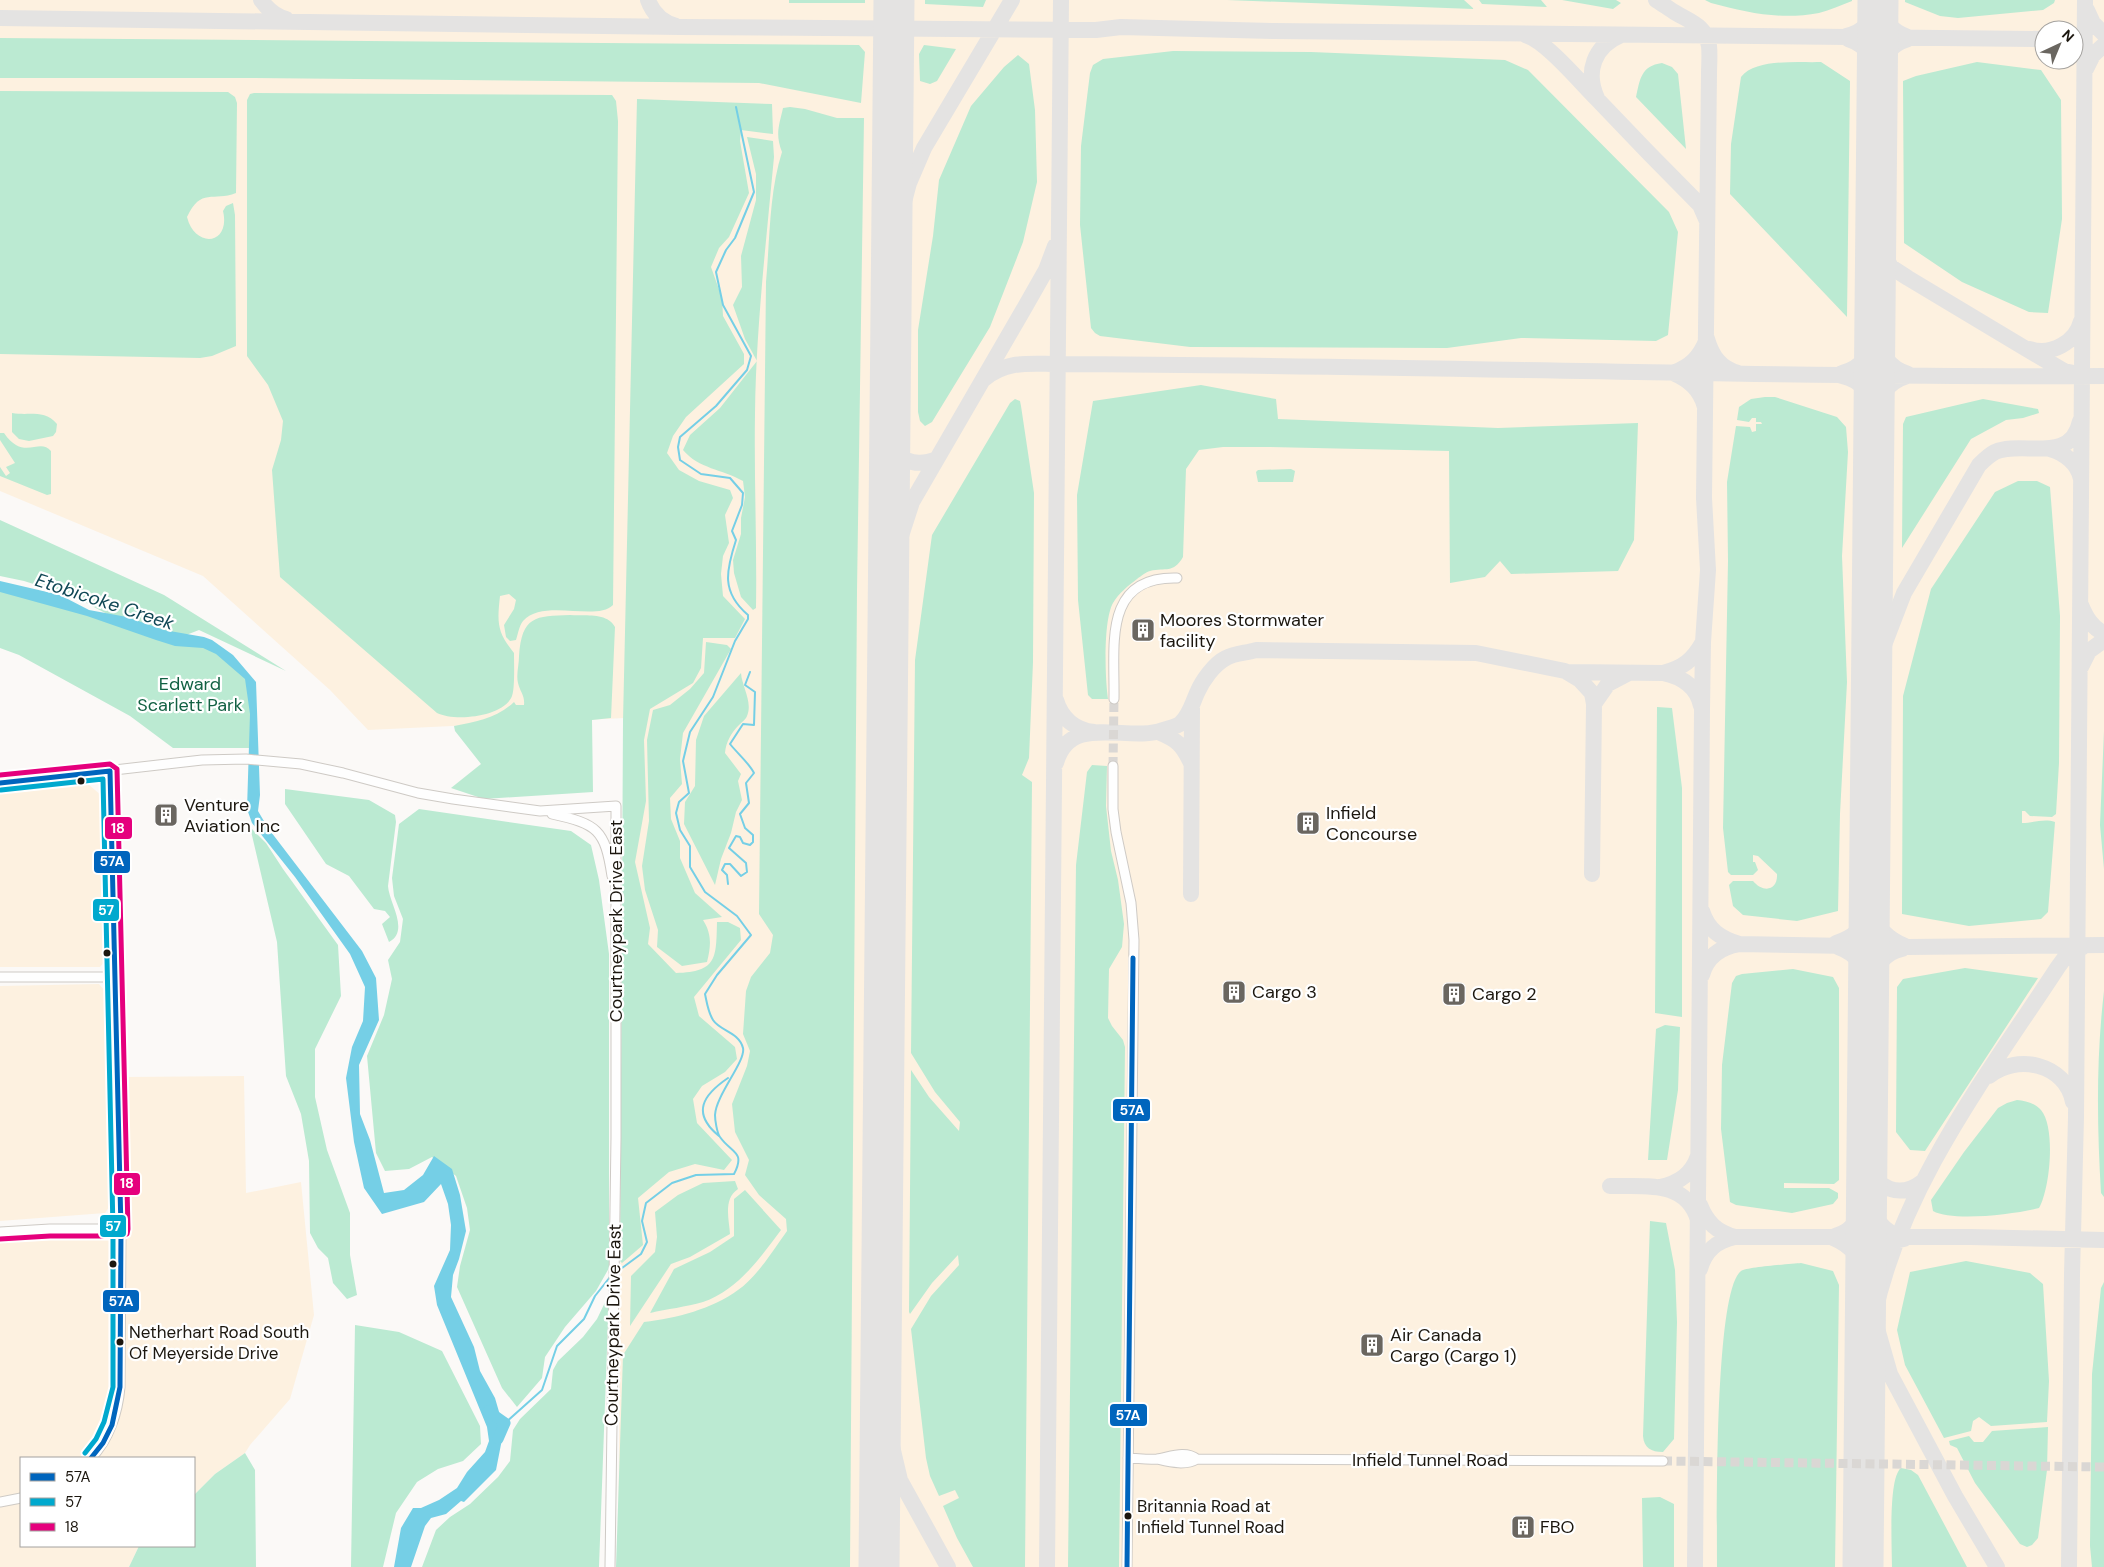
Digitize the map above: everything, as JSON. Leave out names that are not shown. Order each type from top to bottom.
[{"type":"street","points":[[1114,699],[1115,624],[1118,611],[1125,599],[1136,588],[1150,580],[1178,578]]},
{"type":"street","name":"Courtneypark Drive East","points":[[0,783],[202,760],[246,759],[301,764],[344,773],[418,793],[540,811],[616,806],[614,1257],[610,1567]]},
{"type":"street","points":[[1113,766],[1113,809],[1131,903],[1134,940],[1127,1567]]},
{"type":"street","points":[[92,1457],[106,1437],[118,1404],[120,1378],[120,1229],[110,771]]},
{"type":"street","points":[[540,811],[582,821],[590,825],[601,837],[609,858],[615,897]]},
{"type":"street","points":[[0,977],[114,977]]},
{"type":"street","points":[[0,1232],[50,1229],[120,1229]]},
{"type":"street","name":"Infield Tunnel Road","points":[[1128,1458],[1157,1459],[1172,1463],[1191,1462],[1196,1459],[1663,1461]]},
{"type":"street","points":[[0,1502],[20,1498]]},
{"type":"shaded area","points":[[0,0],[2104,0],[2104,1567],[618,1567],[625,718],[368,730],[330,690],[203,576],[0,491]]},
{"type":"shaded area","points":[[88,784],[102,796],[105,961],[100,967],[0,967],[0,792]]},
{"type":"shaded area","points":[[99,984],[105,991],[109,1207],[105,1213],[0,1221],[0,986]]},
{"type":"shaded area","points":[[244,1076],[246,1193],[301,1182],[314,1315],[290,1399],[245,1453],[215,1474],[195,1494],[195,1457],[20,1457],[20,1547],[139,1547],[129,1567],[0,1567],[0,1237],[104,1235],[127,1231],[125,1077]]},
{"type":"green space","points":[[789,0],[865,0],[865,3],[789,3]]},
{"type":"green space","points":[[925,0],[986,0],[983,7],[925,4]]},
{"type":"green space","points":[[1227,0],[1464,0],[1474,9]]},
{"type":"green space","points":[[1479,0],[1541,0],[1547,7],[1482,4]]},
{"type":"green space","points":[[1562,0],[1616,0],[1621,3],[1613,9]]},
{"type":"green space","points":[[1705,0],[1852,1],[1819,13],[1778,16],[1738,10]]},
{"type":"green space","points":[[1905,0],[2055,0],[2054,3],[2043,10],[1958,18],[1940,16],[1905,2]]},
{"type":"green space","points":[[0,38],[859,45],[865,52],[861,103],[759,83],[247,78],[0,78]]},
{"type":"green space","points":[[924,45],[956,49],[937,81],[930,84],[920,81],[919,54]]},
{"type":"green space","points":[[1173,51],[1311,52],[1505,60],[1528,70],[1669,212],[1678,232],[1668,335],[1656,341],[1521,338],[1447,348],[1190,347],[1100,336],[1091,328],[1080,225],[1081,146],[1090,73],[1093,65],[1103,59]]},
{"type":"green space","points":[[1018,55],[1029,64],[1035,110],[1037,182],[1023,242],[990,327],[932,422],[925,426],[920,421],[918,412],[918,330],[933,236],[939,180],[971,106],[1004,67]]},
{"type":"green space","points":[[1821,62],[1850,81],[1847,317],[1730,194],[1731,144],[1741,77],[1748,71],[1767,64]]},
{"type":"green space","points":[[1977,62],[2041,70],[2061,100],[2062,219],[2048,313],[2029,312],[1962,282],[1904,243],[1903,81],[1916,76]]},
{"type":"green space","points":[[1662,63],[1672,67],[1678,74],[1686,149],[1636,97],[1640,79],[1646,70]]},
{"type":"green space","points":[[0,91],[228,92],[235,97],[237,103],[236,193],[203,199],[197,202],[187,217],[191,227],[197,234],[211,239],[222,231],[224,222],[223,211],[226,206],[233,203],[235,215],[236,346],[212,356],[200,358],[0,354]]},
{"type":"green space","points":[[250,94],[612,95],[616,101],[618,121],[613,605],[605,610],[556,610],[532,614],[523,621],[516,640],[510,641],[506,637],[504,625],[514,609],[516,600],[509,594],[500,596],[499,620],[501,633],[514,653],[514,687],[512,696],[507,703],[490,713],[478,716],[455,717],[437,713],[280,577],[272,470],[281,440],[283,421],[268,385],[247,356],[247,100]]},
{"type":"green space","points":[[637,99],[772,104],[773,134],[741,130],[740,141],[749,193],[729,237],[719,248],[711,267],[722,298],[723,316],[744,354],[744,364],[686,417],[673,436],[667,453],[679,470],[699,481],[730,490],[733,498],[725,515],[729,543],[723,556],[721,574],[723,596],[745,619],[735,638],[703,638],[701,668],[693,683],[650,709],[644,740],[646,801],[635,862],[650,928],[648,944],[676,973],[700,970],[712,960],[715,953],[717,922],[728,922],[740,928],[741,940],[694,997],[699,1016],[735,1047],[737,1059],[725,1072],[702,1086],[693,1099],[697,1123],[732,1160],[724,1170],[695,1164],[669,1172],[638,1198],[643,1245],[622,1263],[620,1261],[623,721]]},
{"type":"green space","points":[[790,107],[837,118],[864,118],[857,591],[850,1567],[616,1567],[623,1355],[644,1322],[694,1312],[728,1297],[738,1290],[758,1270],[787,1231],[786,1219],[759,1195],[745,1175],[749,1160],[735,1132],[732,1104],[747,1066],[750,1051],[743,1034],[746,991],[751,977],[770,953],[773,935],[759,914],[766,282],[772,200],[782,152],[778,130],[783,108]]},
{"type":"green space","points":[[747,137],[773,141],[774,157],[757,361],[745,339],[733,305],[742,287],[741,256],[756,200],[756,174]]},
{"type":"green space","points":[[757,361],[755,438],[756,608],[753,610],[741,597],[734,573],[733,560],[741,534],[741,518],[745,497],[743,481],[703,465],[683,450],[690,435],[720,408]]},
{"type":"green space","points":[[1201,385],[1276,399],[1278,419],[1498,428],[1638,423],[1634,540],[1618,571],[1511,574],[1500,561],[1485,577],[1450,583],[1449,451],[1267,447],[1223,447],[1199,450],[1186,469],[1183,557],[1172,568],[1145,573],[1127,587],[1113,603],[1106,636],[1108,699],[1092,699],[1088,695],[1078,600],[1077,495],[1093,401]]},
{"type":"green space","points":[[1775,397],[1837,417],[1846,427],[1848,452],[1842,556],[1847,682],[1840,814],[1838,911],[1797,921],[1743,915],[1733,906],[1729,885],[1733,881],[1753,881],[1765,889],[1775,884],[1777,874],[1758,856],[1753,855],[1753,862],[1755,862],[1758,870],[1753,875],[1731,875],[1728,872],[1723,828],[1728,561],[1727,482],[1736,426],[1750,427],[1752,432],[1756,431],[1756,424],[1762,424],[1761,422],[1756,422],[1756,418],[1752,418],[1749,422],[1737,420],[1739,407],[1751,399]]},
{"type":"green space","points":[[1015,399],[1020,401],[1034,493],[1033,662],[1029,758],[1022,775],[1032,782],[1025,1567],[973,1567],[957,1538],[943,1506],[959,1498],[955,1490],[939,1496],[930,1476],[926,1458],[911,1329],[931,1296],[959,1265],[958,1255],[932,1283],[910,1314],[909,1312],[911,1070],[929,1097],[959,1131],[960,1122],[935,1092],[911,1053],[915,660],[932,535],[1010,403]]},
{"type":"green space","points":[[1983,399],[2038,409],[2039,413],[2023,418],[2006,420],[1971,439],[1902,548],[1903,424],[1906,417]]},
{"type":"green space","points":[[12,413],[47,416],[57,424],[56,432],[53,436],[29,441],[19,439],[12,432]]},
{"type":"green space","points":[[0,433],[4,433],[11,442],[18,446],[24,448],[41,446],[51,451],[51,494],[47,495],[0,476],[0,467],[6,476],[10,473],[6,467],[15,463],[0,440]]},
{"type":"green space","points":[[1291,469],[1295,471],[1293,482],[1258,482],[1256,472],[1258,470]]},
{"type":"green space","points":[[2018,481],[2037,481],[2050,487],[2060,616],[2059,763],[2056,814],[2052,817],[2030,816],[2025,811],[2022,811],[2022,823],[2055,822],[2048,912],[2041,919],[1969,926],[1902,914],[1903,696],[1931,589],[1995,492]]},
{"type":"green space","points":[[0,520],[164,595],[286,671],[199,630],[181,637],[109,615],[75,597],[24,581],[0,576]]},
{"type":"green space","name":"Edward Scarlett Park","points":[[0,587],[205,643],[249,677],[255,748],[173,748],[130,716],[19,655],[0,648]]},
{"type":"green space","points":[[570,615],[601,617],[607,619],[615,627],[611,718],[592,720],[593,792],[484,799],[451,788],[481,764],[455,731],[454,726],[493,716],[514,702],[516,705],[524,705],[517,677],[523,633],[532,621],[539,618]]},
{"type":"green space","points":[[706,642],[727,645],[731,649],[683,733],[680,759],[682,784],[670,798],[671,819],[680,841],[680,858],[695,893],[722,917],[703,920],[710,940],[707,962],[682,966],[657,947],[658,930],[645,890],[642,866],[649,821],[647,740],[653,710],[670,705],[690,689],[704,673]]},
{"type":"green space","points":[[741,673],[749,711],[746,718],[729,738],[725,753],[741,774],[738,781],[742,800],[736,812],[731,833],[721,859],[715,885],[684,824],[685,802],[695,786],[696,740],[704,716]]},
{"type":"green space","points":[[1657,707],[1672,708],[1682,788],[1682,1017],[1655,1013]]},
{"type":"green space","points":[[2104,731],[2104,869],[2100,825]]},
{"type":"green space","points":[[1092,765],[1107,766],[1106,806],[1111,851],[1118,880],[1124,924],[1122,947],[1109,969],[1108,1018],[1123,1040],[1125,1047],[1119,1567],[1068,1567],[1076,865],[1087,772]]},
{"type":"green space","points":[[285,789],[369,800],[395,815],[396,822],[388,886],[397,916],[398,931],[389,942],[382,924],[390,917],[385,911],[374,909],[349,876],[326,864],[285,804]]},
{"type":"green space","points":[[419,809],[571,831],[591,845],[599,880],[609,954],[609,1268],[596,1291],[565,1327],[545,1357],[542,1378],[517,1407],[502,1388],[457,1287],[460,1266],[470,1230],[467,1208],[456,1176],[432,1157],[409,1169],[385,1171],[376,1153],[367,1056],[384,1015],[392,979],[388,960],[400,942],[403,919],[394,896],[392,878],[399,824]]},
{"type":"green space","points":[[250,827],[266,843],[338,945],[341,996],[315,1049],[315,1097],[327,1150],[350,1213],[350,1255],[357,1295],[347,1299],[333,1283],[328,1258],[318,1248],[310,1233],[309,1161],[301,1114],[286,1076],[277,942]]},
{"type":"green space","points":[[1965,968],[2038,978],[1925,1151],[1910,1150],[1896,1132],[1897,987],[1903,979]]},
{"type":"green space","points":[[1793,969],[1833,977],[1839,988],[1839,1180],[1834,1184],[1784,1183],[1784,1188],[1829,1188],[1838,1193],[1838,1198],[1833,1204],[1792,1213],[1736,1205],[1730,1202],[1721,1129],[1722,1065],[1732,983],[1736,976],[1742,974]]},
{"type":"green space","points":[[2104,991],[2104,1197],[2101,1193],[2098,1092],[2101,1016]]},
{"type":"green space","points":[[1665,1025],[1680,1027],[1678,1090],[1667,1160],[1648,1160],[1656,1029]]},
{"type":"green space","points":[[2017,1100],[2030,1103],[2039,1108],[2046,1119],[2049,1130],[2050,1159],[2046,1187],[2039,1208],[2016,1213],[1985,1216],[1955,1216],[1933,1211],[1931,1200],[1964,1152],[1998,1108]]},
{"type":"green space","points":[[735,1181],[738,1189],[730,1198],[728,1210],[730,1234],[690,1257],[671,1264],[630,1326],[631,1276],[655,1252],[657,1237],[655,1212],[678,1195],[703,1183]]},
{"type":"green space","points":[[745,1190],[781,1230],[765,1251],[738,1281],[716,1297],[697,1304],[650,1313],[674,1269],[710,1252],[734,1236],[734,1199]]},
{"type":"green space","points":[[1650,1221],[1666,1223],[1675,1270],[1677,1322],[1674,1439],[1663,1452],[1649,1448],[1645,1444],[1643,1436]]},
{"type":"green space","points":[[1966,1261],[2030,1273],[2043,1284],[2049,1381],[2047,1422],[1991,1426],[1979,1417],[1973,1421],[1971,1431],[1944,1438],[1905,1365],[1897,1330],[1910,1272]]},
{"type":"green space","points":[[1801,1263],[1833,1271],[1839,1285],[1835,1567],[1717,1567],[1719,1410],[1726,1320],[1732,1288],[1741,1271]]},
{"type":"green space","points":[[2104,1282],[2104,1567],[2092,1567],[2090,1546],[2092,1374],[2101,1288]]},
{"type":"green space","points":[[609,1294],[599,1567],[422,1567],[436,1530],[450,1517],[470,1504],[498,1477],[510,1461],[513,1430],[520,1419],[551,1389],[553,1370],[558,1361],[583,1337],[597,1319]]},
{"type":"green space","points":[[355,1325],[399,1332],[442,1351],[480,1426],[481,1444],[463,1461],[438,1469],[417,1482],[396,1513],[383,1567],[351,1567]]},
{"type":"green space","points":[[2048,1427],[2047,1470],[2038,1538],[2032,1545],[2027,1547],[2020,1544],[1975,1483],[1957,1448],[1950,1445],[1949,1441],[1969,1436],[1974,1442],[1983,1442],[1992,1431]]},
{"type":"green space","points":[[245,1453],[255,1470],[256,1567],[129,1567],[139,1547],[195,1547],[195,1494],[215,1474]]},
{"type":"green space","points":[[1901,1468],[1911,1470],[1918,1475],[1967,1567],[1892,1567],[1892,1499],[1897,1474]]},
{"type":"green space","points":[[1660,1497],[1674,1504],[1674,1567],[1643,1567],[1642,1498]]},
{"type":"water","points":[[0,581],[60,595],[89,610],[127,617],[164,630],[212,640],[233,655],[256,682],[260,795],[258,811],[268,828],[362,951],[376,978],[379,1020],[359,1065],[360,1114],[370,1140],[384,1193],[404,1190],[423,1175],[434,1156],[452,1169],[460,1195],[466,1231],[453,1275],[451,1297],[474,1347],[480,1371],[495,1398],[504,1429],[496,1470],[464,1502],[461,1501],[446,1514],[431,1518],[425,1526],[411,1567],[394,1567],[401,1528],[413,1508],[421,1508],[439,1500],[457,1488],[467,1472],[485,1452],[489,1441],[487,1427],[437,1305],[434,1286],[450,1250],[451,1225],[448,1204],[441,1184],[424,1202],[382,1214],[364,1188],[354,1142],[346,1078],[352,1047],[363,1021],[365,987],[350,954],[295,877],[252,823],[247,809],[250,714],[245,679],[216,654],[203,648],[175,646],[87,616],[0,592]]},
{"type":"waterway","points":[[618,1271],[641,1254],[647,1242],[642,1221],[646,1203],[672,1183],[696,1175],[734,1174],[738,1161],[736,1153],[719,1135],[715,1115],[720,1098],[743,1054],[743,1048],[738,1038],[720,1027],[713,1020],[705,994],[717,975],[751,935],[737,916],[705,892],[690,867],[690,846],[680,830],[676,813],[679,802],[689,793],[683,761],[690,732],[713,697],[735,641],[748,619],[748,615],[733,598],[728,580],[728,571],[736,540],[732,531],[742,505],[743,493],[730,478],[701,474],[680,460],[678,447],[680,437],[716,406],[747,370],[751,356],[723,305],[716,272],[726,250],[735,238],[754,192],[736,107]]},
{"type":"waterway","points":[[728,884],[727,875],[722,870],[725,864],[730,864],[741,876],[747,872],[746,863],[729,848],[736,836],[740,837],[743,843],[750,845],[753,842],[753,835],[745,828],[740,814],[749,803],[746,783],[754,773],[730,744],[743,724],[754,725],[755,692],[745,685],[750,672]]},
{"type":"waterway","points":[[719,1136],[710,1128],[705,1120],[704,1105],[712,1091],[728,1078]]},
{"type":"waterway","points":[[505,1423],[542,1390],[557,1346],[584,1319],[595,1296],[610,1277]]},
{"type":"waterway","name":"Etobicoke Creek","points":[[488,1411],[505,1423],[498,1439]]},
{"type":"taxiway","points":[[261,0],[272,12],[286,19]]},
{"type":"taxiway","points":[[648,0],[659,17],[676,26]]},
{"type":"taxiway","points":[[891,282],[896,232],[909,183],[924,148],[1012,0]]},
{"type":"taxiway","points":[[1047,1567],[1061,0]]},
{"type":"taxiway","points":[[1656,0],[1697,25],[1705,34],[1709,46],[1704,498],[1708,570],[1703,642],[1702,710],[1695,1567]]},
{"type":"taxiway","points":[[1846,36],[1864,28],[1874,13],[1877,0]]},
{"type":"taxiway","points":[[1879,0],[1887,23],[1896,31],[1908,37]]},
{"type":"taxiway","points":[[2069,1567],[2072,1274],[2076,1117],[2085,0]]},
{"type":"taxiway","points":[[2087,10],[2093,23],[2104,34]]},
{"type":"taxiway","points":[[0,18],[680,27],[1096,30],[1121,27],[1274,31],[2034,39]]},
{"type":"taxiway","points":[[1525,35],[1542,45],[1572,72],[1700,205],[1707,221]]},
{"type":"taxiway","points":[[1597,98],[1592,79],[1594,61],[1604,46],[1621,35]]},
{"type":"taxiway","points":[[1848,39],[1864,47],[1869,53],[1874,67],[1877,93]]},
{"type":"taxiway","points":[[1879,78],[1887,54],[1895,45],[1908,39]]},
{"type":"taxiway","points":[[2086,69],[2093,55],[2104,45]]},
{"type":"taxiway","points":[[1875,238],[1891,267],[2064,371],[2074,373]]},
{"type":"taxiway","points":[[888,626],[892,579],[900,539],[912,502],[1046,270],[1055,246]]},
{"type":"taxiway","points":[[2030,349],[2046,351],[2062,346],[2074,335],[2081,321]]},
{"type":"taxiway","points":[[1842,373],[1849,371],[1864,359],[1874,334],[1879,347],[1890,364],[1908,374]]},
{"type":"taxiway","points":[[1705,407],[1697,390],[1673,373],[1694,360],[1707,339],[1711,351],[1718,361],[1726,368],[1738,373]]},
{"type":"taxiway","points":[[984,379],[1001,369],[1019,364],[1842,375],[2104,376]]},
{"type":"taxiway","points":[[1842,376],[1850,378],[1865,391],[1871,402],[1874,417]]},
{"type":"taxiway","points":[[1874,416],[1878,403],[1889,386],[1907,376]]},
{"type":"taxiway","points":[[1871,679],[1904,593],[1979,465],[1993,453],[2006,449],[2056,447],[2067,443],[2075,434],[2080,421]]},
{"type":"taxiway","points":[[890,435],[896,451],[906,460],[921,463],[937,459]]},
{"type":"taxiway","points":[[2050,449],[2070,459],[2077,468],[2081,479]]},
{"type":"taxiway","points":[[2081,605],[2090,622],[2104,633]]},
{"type":"taxiway","points":[[2081,667],[2089,651],[2104,640]]},
{"type":"taxiway","points":[[1663,673],[1682,666],[1695,654],[1703,642]]},
{"type":"taxiway","points":[[1056,763],[1063,747],[1074,738],[1087,734],[1102,732],[1149,733],[1177,726],[1187,716],[1202,683],[1217,664],[1229,656],[1256,650],[1476,653],[1565,671],[1580,680],[1592,693],[1594,704],[1592,874]]},
{"type":"taxiway","points":[[1567,672],[1663,673],[1676,677],[1688,684],[1696,693],[1701,706]]},
{"type":"taxiway","points":[[1594,704],[1608,684],[1629,673]]},
{"type":"taxiway","points":[[1056,700],[1065,718],[1081,729],[1094,732]]},
{"type":"taxiway","points":[[1191,894],[1192,708]]},
{"type":"taxiway","points":[[1158,732],[1178,743],[1185,751],[1191,763]]},
{"type":"taxiway","points":[[1836,943],[1853,935],[1861,927],[1869,910],[1884,932],[1893,940],[1905,946]]},
{"type":"taxiway","points":[[1702,911],[1711,928],[1726,939],[1739,944],[1908,947],[2104,945]]},
{"type":"taxiway","points":[[1702,975],[1704,968],[1711,958],[1726,947],[1739,944]]},
{"type":"taxiway","points":[[1838,947],[1850,953],[1859,962],[1865,972],[1869,986],[1881,962],[1889,954],[1902,949]]},
{"type":"taxiway","points":[[1864,1460],[1867,1370],[1874,1316],[1887,1268],[1904,1222],[1949,1134],[1976,1091],[2066,956],[2083,947]]},
{"type":"taxiway","points":[[1989,1076],[2000,1069],[2013,1065],[2039,1066],[2051,1071],[2061,1079],[2069,1089],[2073,1102]]},
{"type":"taxiway","points":[[1660,1187],[1684,1177],[1692,1168],[1698,1156]]},
{"type":"taxiway","points":[[1867,1164],[1876,1180],[1890,1189],[1905,1190],[1922,1182]]},
{"type":"taxiway","points":[[1610,1186],[1649,1186],[1674,1191],[1692,1207],[1698,1220]]},
{"type":"taxiway","points":[[1835,1236],[1848,1230],[1857,1221],[1867,1195]]},
{"type":"taxiway","points":[[1833,1238],[1840,1241],[1855,1254],[1866,1278],[1871,1263],[1879,1251],[1889,1244],[1904,1239],[1890,1232],[1879,1223],[1867,1195]]},
{"type":"taxiway","points":[[1700,1205],[1713,1226],[1735,1237]]},
{"type":"taxiway","points":[[1700,1269],[1702,1262],[1713,1247],[1735,1237],[1971,1237],[2104,1240]]},
{"type":"taxiway","points":[[1866,1278],[1874,1318],[1890,1374],[1955,1496],[1997,1567]]},
{"type":"taxiway","points":[[881,1380],[887,1425],[900,1480],[948,1567]]},
{"type":"runway","points":[[879,1567],[894,0]]},
{"type":"runway","points":[[1863,1567],[1878,0]]},
{"type":"tunnel","points":[[1113,766],[1114,699]]},
{"type":"tunnel","points":[[1663,1461],[2104,1467]]},
{"type":"transit line","name":"18","points":[[0,775],[110,764],[117,769],[128,1229],[127,1234],[122,1236],[50,1236],[0,1239]]},
{"type":"transit line","name":"57A","points":[[0,783],[110,771],[121,1229],[120,1387],[112,1425],[103,1443],[92,1457]]},
{"type":"transit line","name":"57","points":[[1,790],[103,779],[113,1229],[113,1387],[104,1422],[96,1439],[85,1453]]},
{"type":"transit line","name":"57A","points":[[1127,1567],[1133,958]]},
{"type":"place","name":"Moores Stormwater facility","points":[[1143,630]]},
{"type":"place","name":"Venture Aviation Inc","points":[[166,815]]},
{"type":"place","name":"Infield Concourse","points":[[1308,823]]},
{"type":"place","name":"Cargo 3","points":[[1234,992]]},
{"type":"place","name":"Cargo 2","points":[[1454,994]]},
{"type":"place","name":"Netherhart Road South Of Meyerside Drive","points":[[120,1342]]},
{"type":"place","name":"Air Canada Cargo (Cargo 1)","points":[[1372,1345]]},
{"type":"place","name":"Britannia Road at Infield Tunnel Road","points":[[1128,1516]]},
{"type":"place","name":"FBO","points":[[1523,1527]]}]
